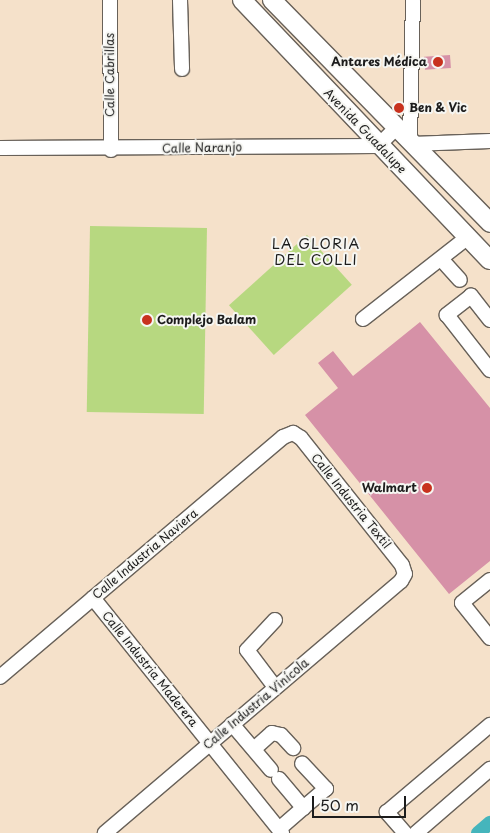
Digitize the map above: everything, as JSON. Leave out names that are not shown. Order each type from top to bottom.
[{"type":"main road","name":"Avenida Guadalupe","points":[[242,0],[378,146],[490,260]]},
{"type":"main road","name":"Avenida Guadalupe","points":[[272,0],[490,223]]},
{"type":"street","name":"Calle Cabrillas","points":[[110,0],[111,150]]},
{"type":"street","points":[[180,0],[182,69]]},
{"type":"street","points":[[413,0],[411,142],[490,141]]},
{"type":"street","points":[[378,146],[397,128]]},
{"type":"street","name":"Calle Naranjo","points":[[0,148],[111,150],[378,146]]},
{"type":"street","points":[[363,319],[468,237]]},
{"type":"street","points":[[441,259],[460,280]]},
{"type":"street","points":[[490,320],[471,296],[447,315],[490,370]]},
{"type":"street","name":"Calle Industria Textil","points":[[293,433],[301,438],[390,550],[405,574]]},
{"type":"street","name":"Calle Industria Naviera","points":[[0,677],[284,437],[293,433]]},
{"type":"street","name":"Calle Industria Vinícola","points":[[105,833],[401,581],[405,574]]},
{"type":"street","points":[[489,583],[462,603],[490,638]]},
{"type":"street","name":"Calle Industria Maderera","points":[[93,598],[281,831]]},
{"type":"street","points":[[275,620],[247,650],[275,687]]},
{"type":"street","points":[[232,724],[304,808]]},
{"type":"street","points":[[404,833],[387,812],[490,724]]},
{"type":"street","points":[[254,749],[272,733],[281,735],[292,748]]},
{"type":"street","points":[[281,831],[326,789],[302,763]]},
{"type":"street","points":[[416,833],[490,770]]},
{"type":"green space","name":"Complejo Balam","points":[[90,226],[207,228],[204,414],[87,412]]},
{"type":"green space","points":[[307,235],[352,285],[274,355],[229,305]]},
{"type":"building","name":"Antares Médica","points":[[450,55],[451,68],[425,70],[424,57]]},
{"type":"building","name":"Walmart","points":[[420,322],[490,408],[490,561],[449,594],[305,415],[338,388],[318,363],[333,351],[353,376]]},
{"type":"waterway","points":[[478,833],[490,823]]},
{"type":"place","name":"Antares Médica","points":[[438,62]]},
{"type":"place","name":"Ben & Vic","points":[[399,108]]},
{"type":"place","name":"Complejo Balam","points":[[147,320]]},
{"type":"place","name":"Walmart","points":[[427,488]]},
{"type":"district","name":"LA GLORIA DEL COLLI","points":[[316,252]]}]
